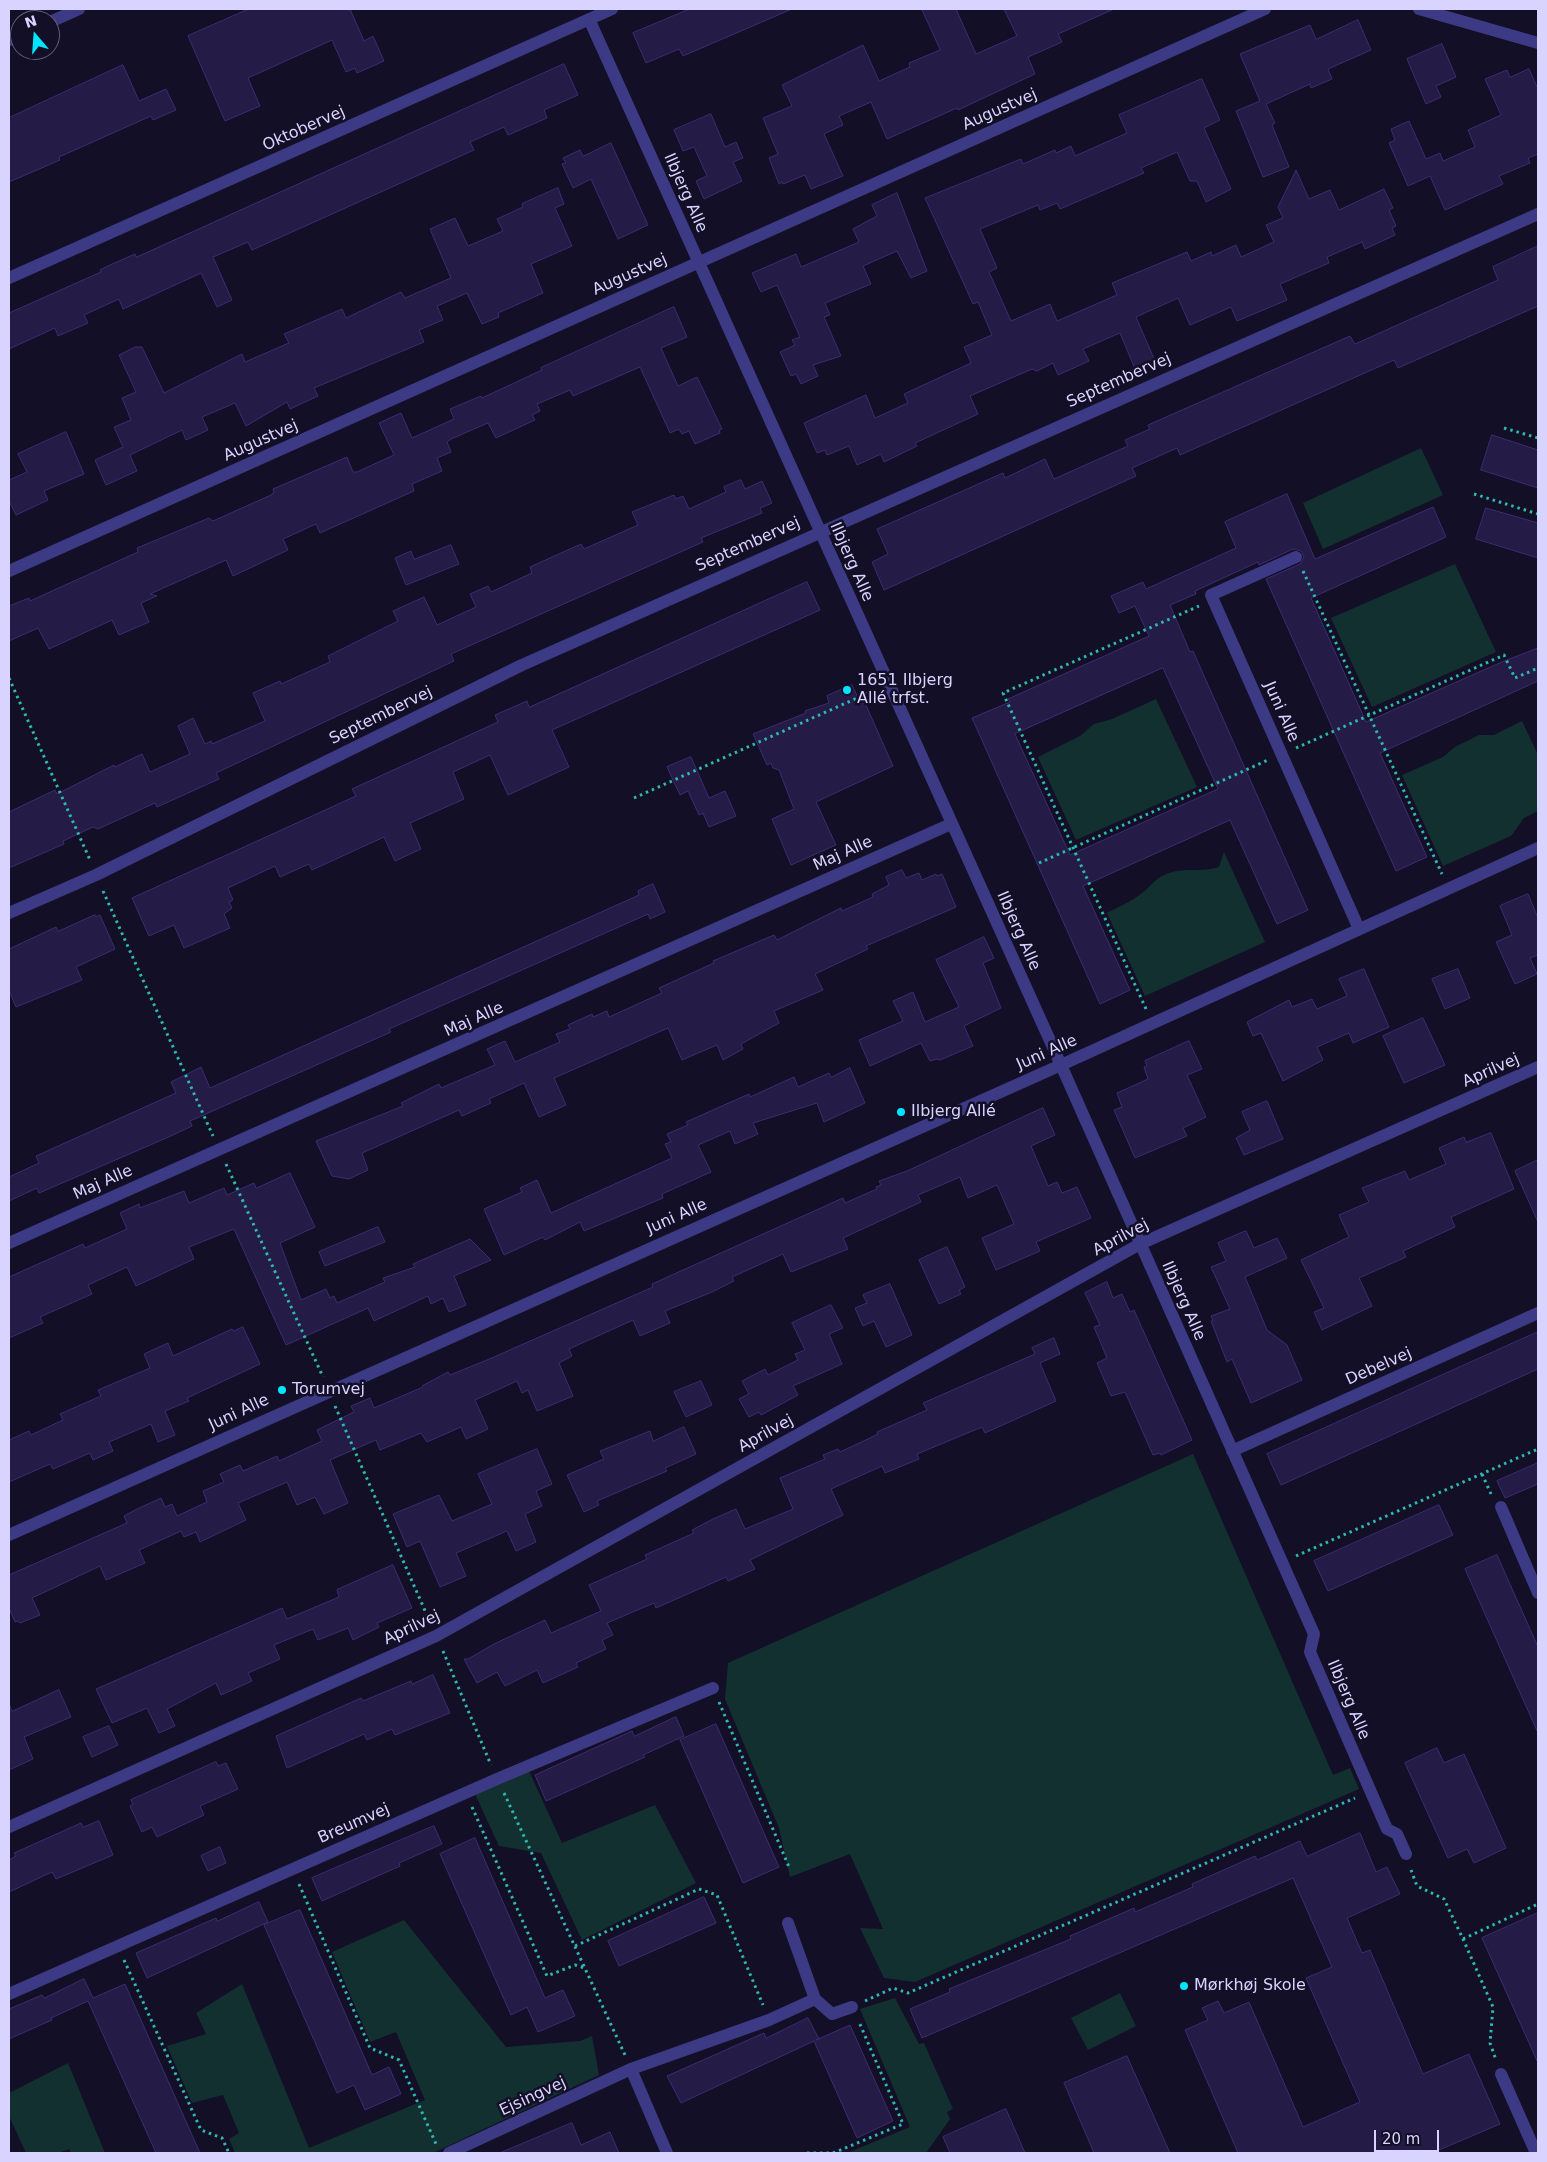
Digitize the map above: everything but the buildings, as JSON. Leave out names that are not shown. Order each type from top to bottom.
[{"type":"street","points":[[60,18],[79,9]]},
{"type":"street","name":"Oktobervej","points":[[9,278],[612,9]]},
{"type":"street","name":"Augustvej","points":[[9,571],[1265,9]]},
{"type":"street","points":[[1419,9],[1538,43]]},
{"type":"street","name":"Ilbjerg Alle","points":[[589,19],[1061,1065],[1314,1634],[1310,1652],[1370,1792],[1387,1829],[1397,1834],[1406,1854]]},
{"type":"street","name":"Septembervej","points":[[9,913],[96,874],[522,664],[1538,214]]},
{"type":"street","points":[[1213,600],[1211,595],[1296,557]]},
{"type":"street","name":"Juni Alle","points":[[1213,600],[1359,929]]},
{"type":"street","name":"Maj Alle","points":[[9,1243],[951,824]]},
{"type":"street","name":"Juni Alle","points":[[9,1535],[328,1390],[1061,1065],[1538,848]]},
{"type":"street","name":"Aprilvej","points":[[9,1827],[436,1636],[1140,1244],[1538,1067]]},
{"type":"street","name":"Debelvej","points":[[1232,1450],[1538,1313]]},
{"type":"street","points":[[1501,1507],[1538,1593]]},
{"type":"street","name":"Breumvej","points":[[9,1994],[497,1778],[713,1688]]},
{"type":"street","points":[[788,1923],[815,1999],[832,2014],[852,2007]]},
{"type":"street","name":"Ejsingvej","points":[[449,2153],[631,2070],[769,2020],[815,1999]]},
{"type":"street","points":[[631,2070],[667,2153]]},
{"type":"street","points":[[1501,2074],[1536,2153]]},
{"type":"path","points":[[1504,428],[1538,438]]},
{"type":"path","points":[[1474,494],[1538,514]]},
{"type":"path","points":[[1296,557],[1448,888]]},
{"type":"path","points":[[1153,1023],[1002,693],[1213,600]]},
{"type":"path","points":[[9,678],[218,1149],[328,1390],[497,1778],[631,2070]]},
{"type":"path","points":[[634,798],[889,684]]},
{"type":"path","points":[[1282,1562],[1538,1449]]},
{"type":"path","points":[[713,1688],[790,1867]]},
{"type":"path","points":[[807,2153],[833,2153],[903,2124],[852,2007],[893,1988],[908,1992],[1370,1792]]},
{"type":"path","points":[[465,1793],[547,1976],[575,1965],[586,1969]]},
{"type":"path","points":[[1406,1854],[1417,1886],[1444,1899],[1463,1939],[1492,2007],[1490,2043],[1501,2074]]},
{"type":"path","points":[[292,1869],[370,2048],[399,2060],[436,2145]]},
{"type":"path","points":[[575,1946],[699,1889],[718,1896],[769,2020]]},
{"type":"path","points":[[1463,1939],[1538,1904]]},
{"type":"path","points":[[117,1946],[201,2130],[222,2138],[229,2153]]},
{"type":"green space","points":[[1421,448],[1443,495],[1323,549],[1303,503]]},
{"type":"green space","points":[[1455,564],[1496,652],[1372,707],[1331,618]]},
{"type":"green space","points":[[1156,699],[1197,787],[1076,840],[1038,757],[1080,736],[1094,724],[1112,719]]},
{"type":"green space","points":[[1522,721],[1538,755],[1538,811],[1524,818],[1511,836],[1443,866],[1402,775],[1443,757],[1455,747],[1479,735],[1494,735]]},
{"type":"green space","points":[[1224,852],[1265,942],[1145,996],[1107,913],[1137,897],[1164,875],[1181,870],[1206,870],[1219,867]]},
{"type":"green space","points":[[1193,1454],[1333,1775],[1350,1768],[1359,1789],[915,1982],[884,1978],[860,1928],[883,1929],[850,1854],[790,1877],[779,1828],[725,1699],[728,1663]]},
{"type":"green space","points":[[529,1771],[562,1843],[655,1805],[696,1883],[582,1940],[541,1853],[499,1846],[475,1794]]},
{"type":"green space","points":[[404,1920],[506,2047],[580,2041],[592,2036],[599,2075],[433,2153],[235,2153],[229,2139],[239,2133],[223,2095],[192,2103],[167,2046],[206,2034],[196,2013],[242,1984],[309,2148],[425,2100],[396,2032],[370,2042],[332,1952]]},
{"type":"green space","points":[[1120,1993],[1136,2026],[1088,2050],[1071,2018]]},
{"type":"green space","points":[[895,1998],[919,2044],[924,2043],[953,2109],[947,2112],[950,2119],[926,2153],[847,2153],[910,2127],[860,2009]]},
{"type":"green space","points":[[68,2063],[105,2153],[71,2153],[69,2149],[58,2153],[26,2153],[9,2116],[9,2093]]},
{"type":"place","name":"1651 Ilbjerg Allé trfst.","points":[[847,690]]},
{"type":"place","name":"Ilbjerg Allé","points":[[901,1112]]},
{"type":"place","name":"Torumvej","points":[[282,1390]]},
{"type":"place","name":"Mørkhøj Skole","points":[[1184,1986]]}]
